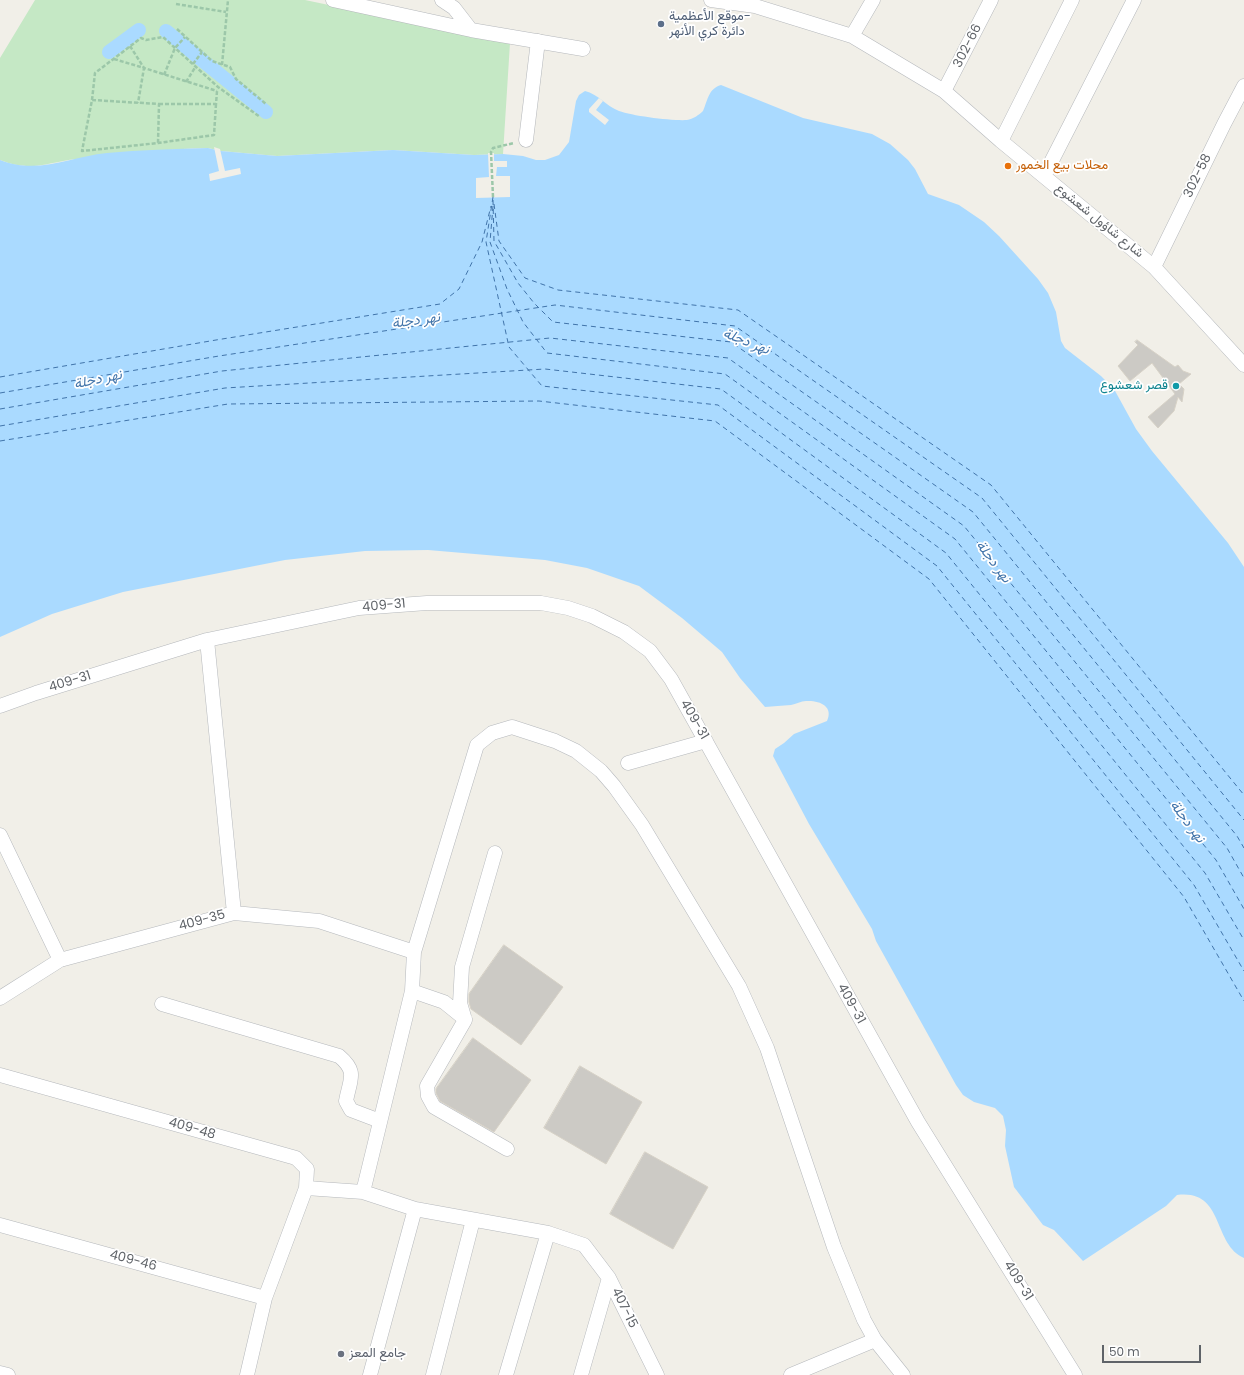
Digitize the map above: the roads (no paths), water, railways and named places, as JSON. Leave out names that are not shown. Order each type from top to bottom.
[{"type":"street","points":[[333,0],[471,30],[583,49]]},
{"type":"street","points":[[442,0],[462,17],[471,30]]},
{"type":"street","name":"شارع شاؤول شعشوع","points":[[711,0],[751,3],[852,36],[944,92],[1154,267],[1244,365]]},
{"type":"street","points":[[852,36],[873,0]]},
{"type":"street","name":"302-66","points":[[944,92],[991,0]]},
{"type":"street","points":[[1001,141],[1072,0]]},
{"type":"street","points":[[1044,176],[1134,0]]},
{"type":"street","points":[[526,140],[538,42]]},
{"type":"street","name":"302-58","points":[[1154,267],[1244,86]]},
{"type":"street","name":"409-31","points":[[0,706],[36,693],[207,640],[359,608],[434,603],[541,604],[568,608],[592,616],[624,632],[650,651],[671,679],[706,740],[762,845],[918,1122],[1075,1375]]},
{"type":"street","points":[[207,640],[234,913]]},
{"type":"street","points":[[363,1192],[412,992],[414,952],[477,745],[492,733],[512,727],[555,741],[576,751],[601,772],[614,786],[642,825],[739,986],[767,1048],[834,1247],[864,1320],[875,1340],[903,1375]]},
{"type":"street","points":[[628,763],[706,740]]},
{"type":"street","points":[[0,835],[60,960]]},
{"type":"street","points":[[494,853],[462,967],[460,1003],[465,1020],[427,1086],[428,1096],[434,1107],[507,1149]]},
{"type":"street","name":"409-35","points":[[0,998],[60,960],[234,913],[319,921],[414,952]]},
{"type":"street","points":[[412,992],[444,1002],[465,1020]]},
{"type":"street","points":[[162,1004],[339,1056],[348,1064],[352,1071],[346,1101],[351,1110],[380,1120]]},
{"type":"street","name":"409-48","points":[[0,1075],[296,1158],[307,1169],[306,1188],[265,1298],[247,1375]]},
{"type":"street","points":[[306,1188],[363,1192],[415,1209],[548,1234],[506,1375]]},
{"type":"street","points":[[370,1375],[415,1209]]},
{"type":"street","points":[[432,1375],[474,1220]]},
{"type":"street","name":"409-46","points":[[0,1225],[265,1298]]},
{"type":"street","name":"407-15","points":[[548,1234],[584,1245],[609,1278],[657,1375]]},
{"type":"street","points":[[581,1375],[609,1278]]},
{"type":"street","points":[[791,1375],[875,1340]]},
{"type":"street","points":[[0,1373],[8,1375]]},
{"type":"water","name":"نهر دجلة","points":[[721,85],[803,118],[872,134],[890,144],[908,160],[915,169],[928,194],[959,205],[984,222],[999,236],[1038,279],[1048,293],[1056,312],[1061,341],[1065,348],[1101,376],[1114,389],[1136,429],[1152,451],[1228,543],[1244,567],[1244,1258],[1234,1251],[1227,1241],[1211,1209],[1203,1200],[1192,1195],[1177,1195],[1166,1206],[1083,1261],[1054,1230],[1043,1225],[1014,1187],[1005,1146],[1006,1130],[1003,1116],[995,1108],[974,1102],[963,1095],[956,1085],[876,941],[872,929],[809,824],[773,756],[775,749],[794,734],[827,721],[829,716],[827,708],[820,703],[811,701],[802,701],[791,705],[765,707],[740,678],[722,652],[682,618],[639,586],[587,568],[545,560],[428,550],[365,551],[285,560],[123,592],[52,614],[0,637],[0,160],[27,166],[54,164],[107,153],[208,148],[221,151],[277,156],[393,150],[474,155],[503,154],[523,156],[536,160],[545,160],[559,155],[569,142],[576,101],[579,95],[585,91],[594,95],[614,109],[625,113],[663,119],[687,120],[696,117],[703,111],[707,99],[713,89]]},
{"type":"waterway","points":[[109,52],[139,30]]},
{"type":"waterway","points":[[166,31],[266,112]]},
{"type":"place","name":"موقع الأعظمية- دائرة كري الأنهر","points":[[661,24]]},
{"type":"place","name":"محلات بيع الخمور","points":[[1008,166]]},
{"type":"place","name":"قصر شعشوع","points":[[1176,386]]},
{"type":"place","name":"جامع المعز","points":[[341,1354]]}]
